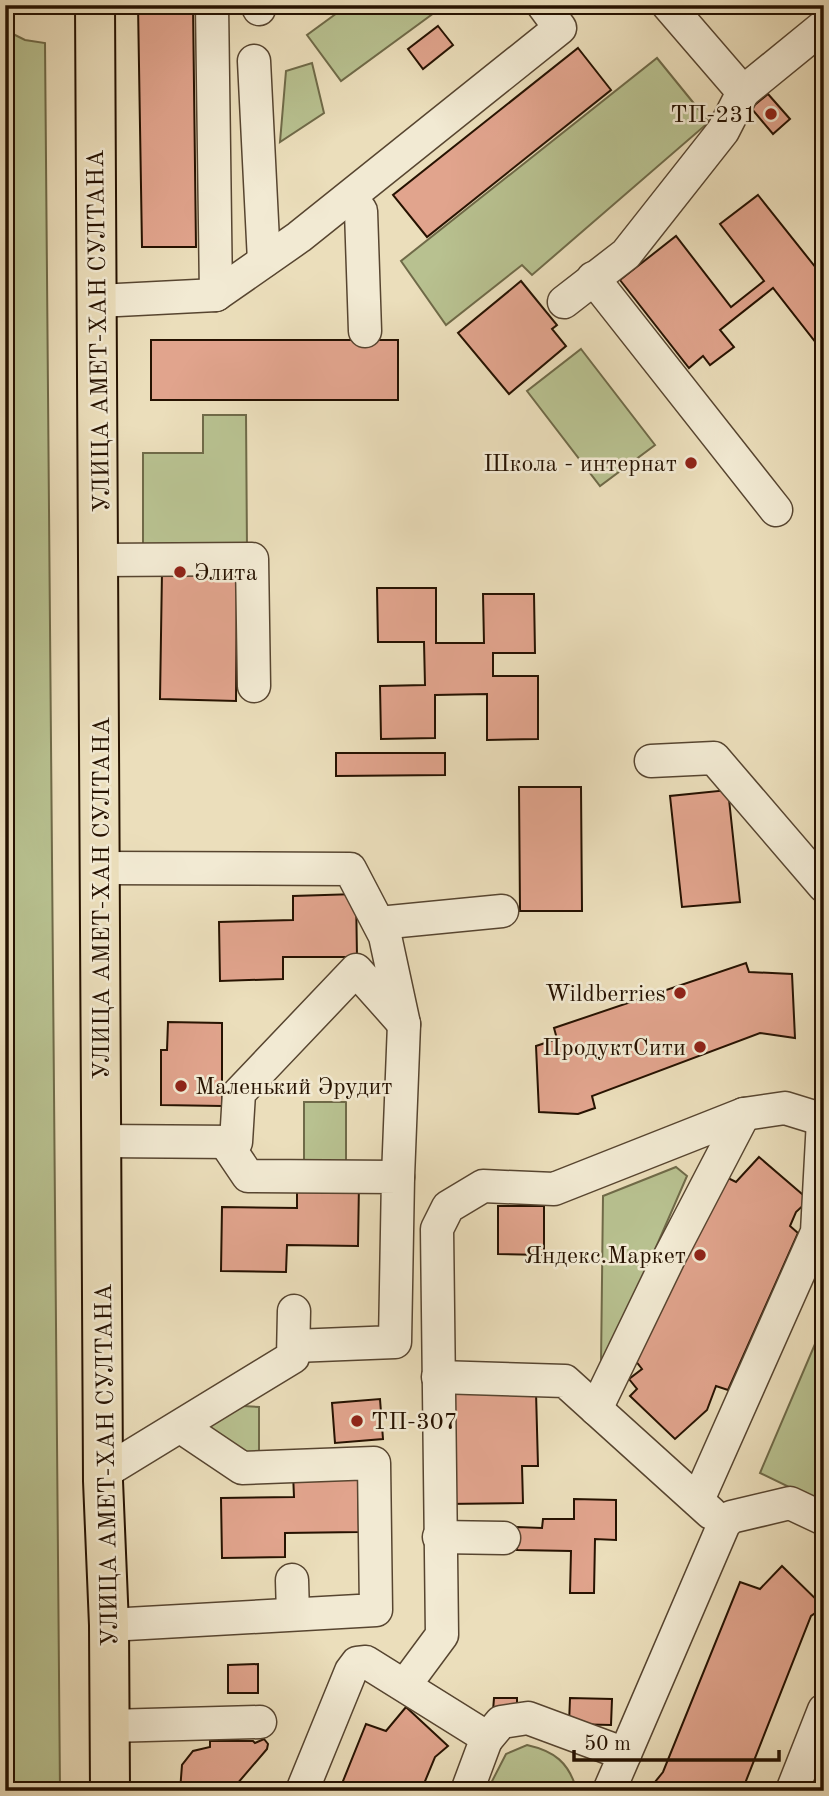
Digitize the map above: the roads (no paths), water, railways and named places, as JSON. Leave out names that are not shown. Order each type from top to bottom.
[{"type":"main road","name":"УЛИЦА АМЕТ-ХАН СУЛТАНА","points":[[95,5],[103,1473],[110,1791]]},
{"type":"lane","points":[[212,5],[216,295]]},
{"type":"lane","points":[[97,301],[216,295],[351,197],[560,28],[543,5]]},
{"type":"lane","points":[[668,5],[743,92]]},
{"type":"lane","points":[[564,302],[626,254],[723,131],[743,92],[824,26]]},
{"type":"lane","points":[[254,61],[264,261]]},
{"type":"lane","points":[[351,197],[361,211],[365,331]]},
{"type":"lane","points":[[593,278],[776,510]]},
{"type":"lane","points":[[100,560],[252,559],[254,687]]},
{"type":"lane","points":[[651,761],[714,758],[824,886]]},
{"type":"lane","points":[[100,868],[350,869],[385,936],[404,1024],[395,1342],[294,1346]]},
{"type":"lane","points":[[379,923],[502,911]]},
{"type":"lane","points":[[102,1141],[236,1142],[239,1093],[356,970],[404,1024]]},
{"type":"lane","points":[[405,1685],[442,1635],[437,1229],[448,1207],[482,1186],[554,1189],[744,1114],[785,1108],[823,1120],[817,1232],[698,1500]]},
{"type":"lane","points":[[596,1409],[669,1258],[744,1114]]},
{"type":"lane","points":[[225,1142],[248,1176],[398,1177]]},
{"type":"lane","points":[[103,1473],[293,1357],[294,1311]]},
{"type":"lane","points":[[438,1377],[565,1381],[724,1524]]},
{"type":"lane","points":[[108,1625],[376,1610],[374,1463],[242,1468],[181,1427]]},
{"type":"lane","points":[[609,1791],[724,1524],[731,1517],[790,1503],[824,1518]]},
{"type":"lane","points":[[439,1537],[503,1538]]},
{"type":"lane","points":[[292,1580],[293,1615]]},
{"type":"lane","points":[[302,1791],[356,1663],[366,1662],[376,1667],[486,1740]]},
{"type":"lane","points":[[792,1791],[824,1710]]},
{"type":"lane","points":[[467,1791],[486,1740],[501,1722],[527,1718],[625,1754]]},
{"type":"lane","points":[[109,1726],[260,1722]]},
{"type":"place","name":"ТП-231","points":[[771,114]]},
{"type":"place","name":"Школа - интернат","points":[[691,463]]},
{"type":"place","name":"Элита","points":[[180,572]]},
{"type":"place","name":"Wildberries","points":[[680,993]]},
{"type":"place","name":"ПродуктСити","points":[[700,1047]]},
{"type":"place","name":"Маленький Эрудит","points":[[181,1086]]},
{"type":"place","name":"Яндекс.Маркет","points":[[700,1255]]},
{"type":"place","name":"ТП-307","points":[[357,1421]]}]
